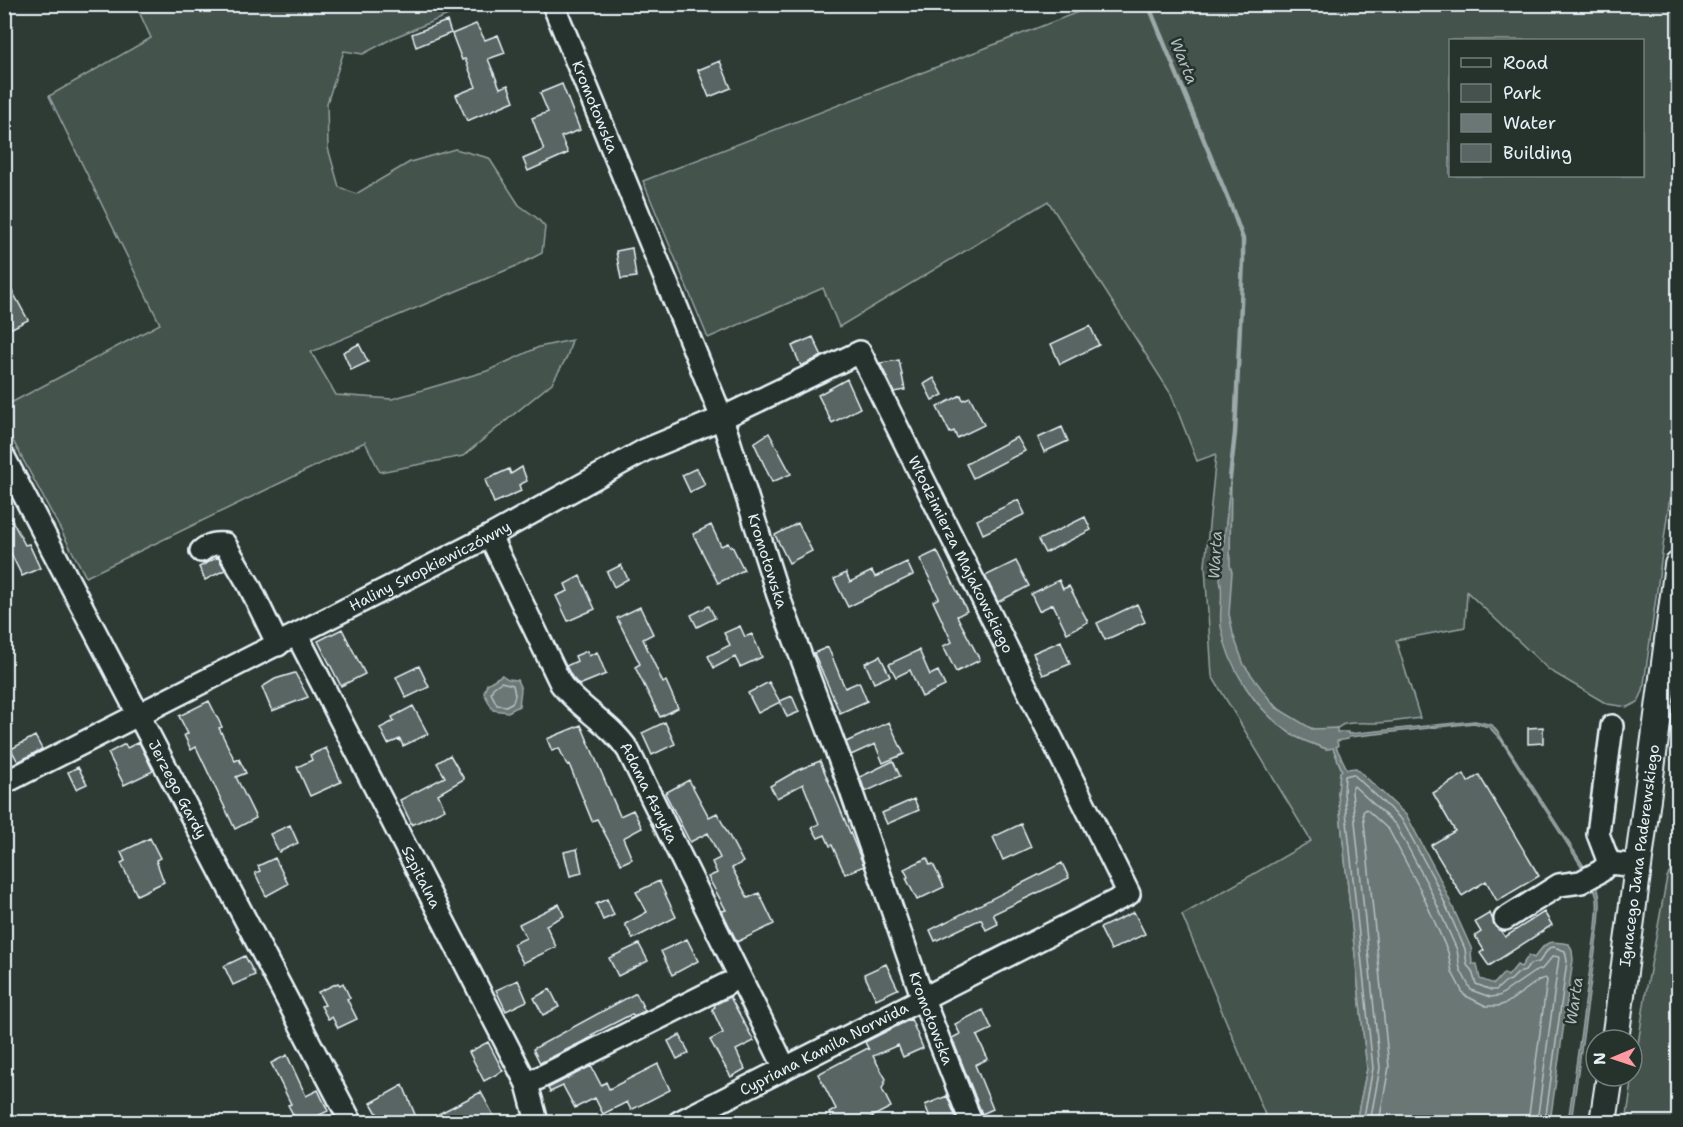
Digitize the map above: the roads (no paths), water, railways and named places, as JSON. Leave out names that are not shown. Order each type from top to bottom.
[{"type":"main road","name":"Ignacego Jana Paderewskiego","points":[[1617,1028],[1678,565]]},
{"type":"main road","points":[[1603,1122],[1608,1088]]},
{"type":"street","name":"Kromołowska","points":[[553,4],[722,418],[778,595],[848,782],[923,999],[971,1122]]},
{"type":"street","name":"Włodzimierza Majakowskiego","points":[[722,418],[860,352],[1130,894]]},
{"type":"street","name":"Haliny Snopkiewiczówny","points":[[4,783],[490,536],[645,450],[722,418]]},
{"type":"street","name":"Jerzego Gardy","points":[[4,457],[351,1122]]},
{"type":"street","name":"Adama Asnyka","points":[[490,536],[561,684],[617,735],[628,750],[785,1068]]},
{"type":"street","points":[[201,550],[216,543],[225,544],[249,585],[278,645]]},
{"type":"street","name":"Szpitalna","points":[[297,635],[527,1084],[537,1122]]},
{"type":"street","points":[[1605,867],[1598,834],[1612,726]]},
{"type":"street","points":[[1505,919],[1559,885],[1581,882],[1605,867],[1639,866]]},
{"type":"street","name":"Cypriana Kamila Norwida","points":[[678,1122],[1130,894]]},
{"type":"street","points":[[527,1084],[727,984]]},
{"type":"water","points":[[1231,473],[1230,565],[1232,572],[1229,614],[1233,634],[1244,665],[1275,707],[1312,729],[1337,728],[1337,732],[1348,732],[1348,734],[1475,721],[1492,725],[1587,871],[1585,872],[1501,740],[1489,727],[1474,723],[1349,737],[1337,741],[1338,746],[1336,747],[1347,769],[1356,768],[1407,816],[1440,879],[1472,950],[1472,964],[1477,964],[1480,979],[1494,984],[1504,973],[1508,976],[1517,965],[1521,967],[1529,955],[1534,958],[1548,943],[1569,944],[1573,960],[1550,1122],[1356,1122],[1367,1069],[1338,793],[1342,770],[1333,748],[1327,749],[1297,737],[1267,714],[1246,687],[1230,657],[1221,626],[1220,580]]},
{"type":"water","points":[[502,675],[508,679],[517,680],[521,689],[519,706],[508,712],[493,710],[484,693],[487,684]]},
{"type":"water","points":[[1595,882],[1600,897],[1599,923],[1571,1122],[1568,1122],[1596,927],[1597,900],[1592,884]]},
{"type":"waterway","name":"Warta","points":[[1148,4],[1243,239],[1235,433],[1230,478]]}]
